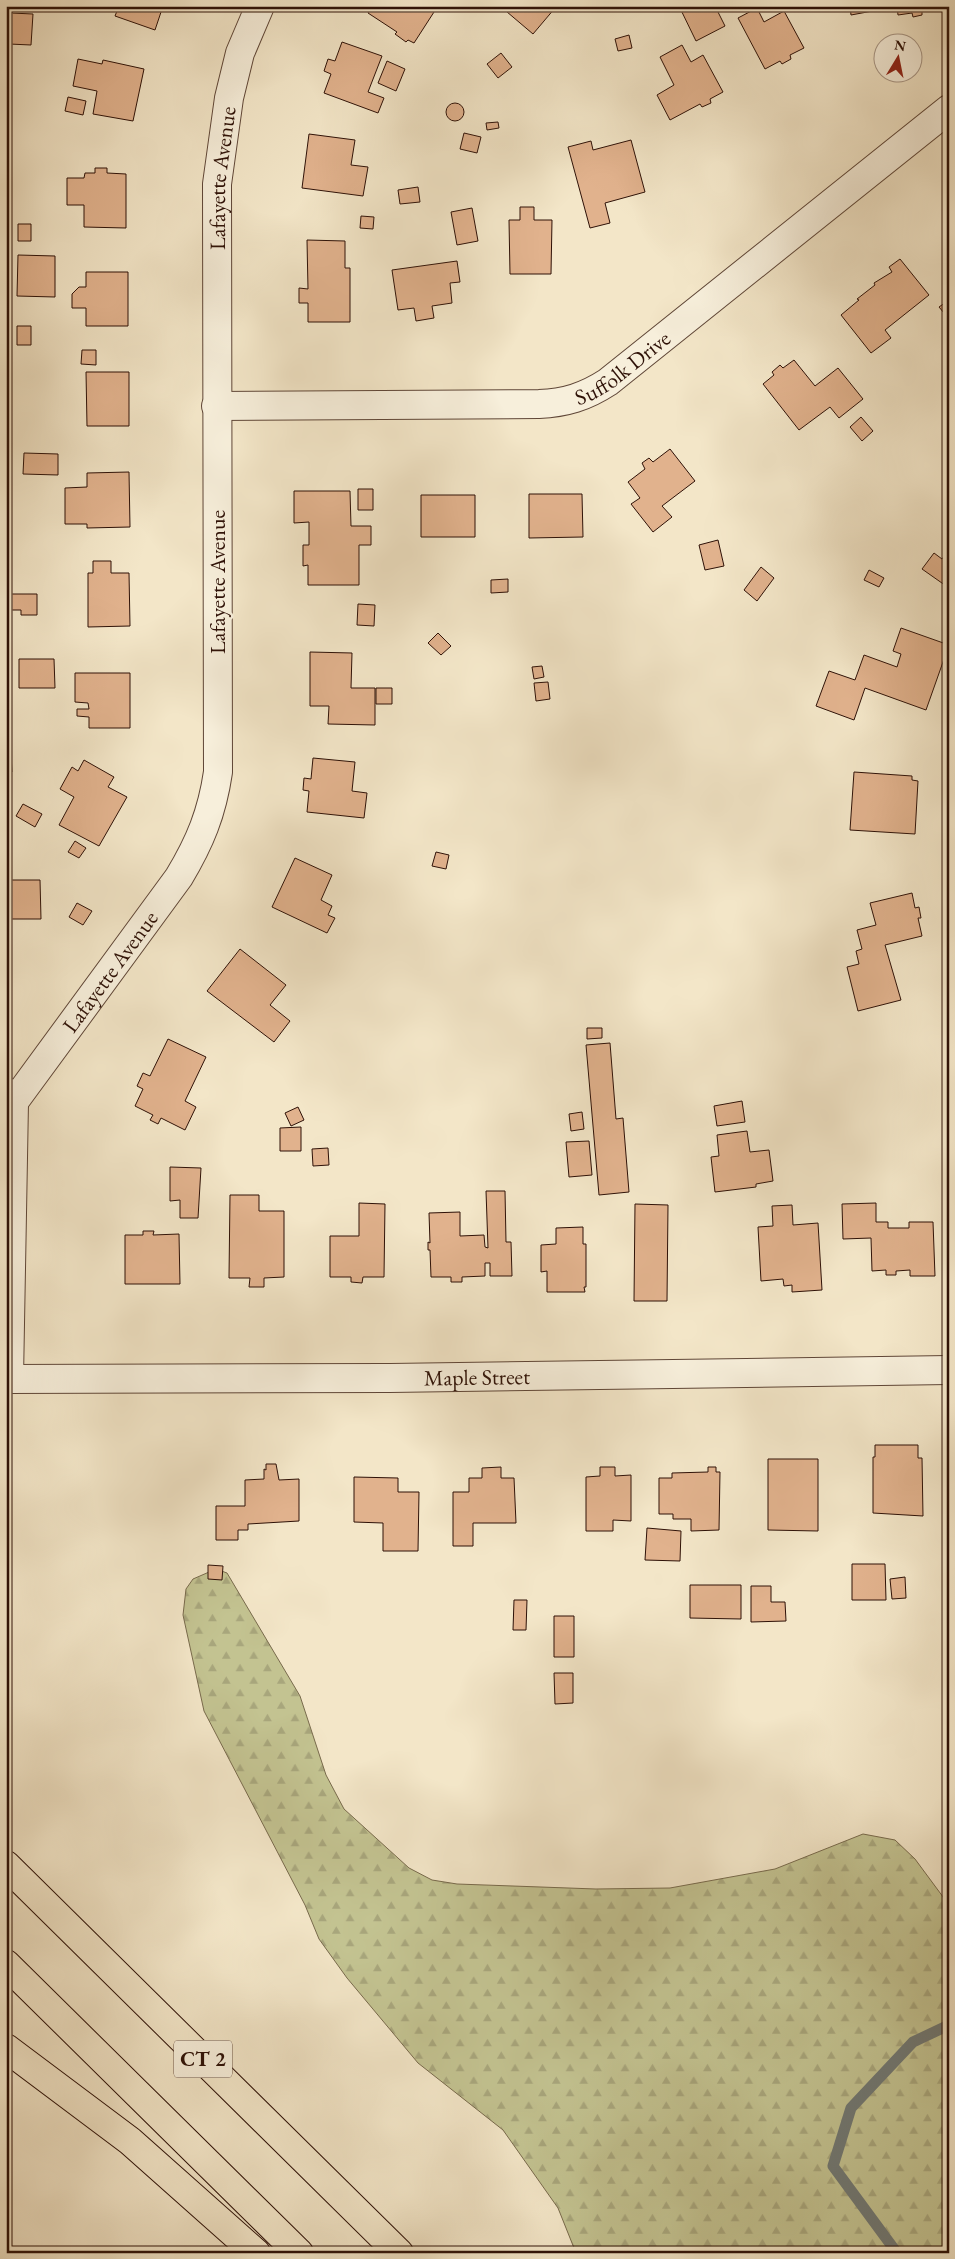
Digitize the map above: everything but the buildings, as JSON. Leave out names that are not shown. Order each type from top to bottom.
[{"type":"highway","name":"CT 2","points":[[6,1865],[399,2253]]},
{"type":"highway","points":[[6,1964],[300,2253]]},
{"type":"highway","points":[[6,2048],[130,2141],[256,2253]]},
{"type":"street","name":"Lafayette Avenue","points":[[10,1097],[179,877],[198,843],[214,799],[218,772],[216,215],[220,153],[229,98],[240,54],[260,6]]},
{"type":"street","name":"Suffolk Drive","points":[[216,406],[539,404],[560,403],[578,398],[608,382],[949,109]]},
{"type":"street","points":[[8,1379],[10,1097]]},
{"type":"street","name":"Maple Street","points":[[8,1379],[390,1378],[949,1370]]},
{"type":"green space","points":[[216,1569],[227,1573],[300,1696],[326,1775],[344,1809],[409,1868],[432,1880],[457,1884],[596,1889],[670,1888],[775,1869],[863,1834],[895,1840],[915,1859],[949,1905],[949,2253],[576,2253],[558,2208],[503,2130],[418,2063],[347,1978],[319,1939],[305,1905],[204,1711],[183,1615],[186,1589],[193,1579]]},
{"type":"waterway","points":[[897,2253],[833,2166],[851,2108],[913,2042],[949,2025]]}]
